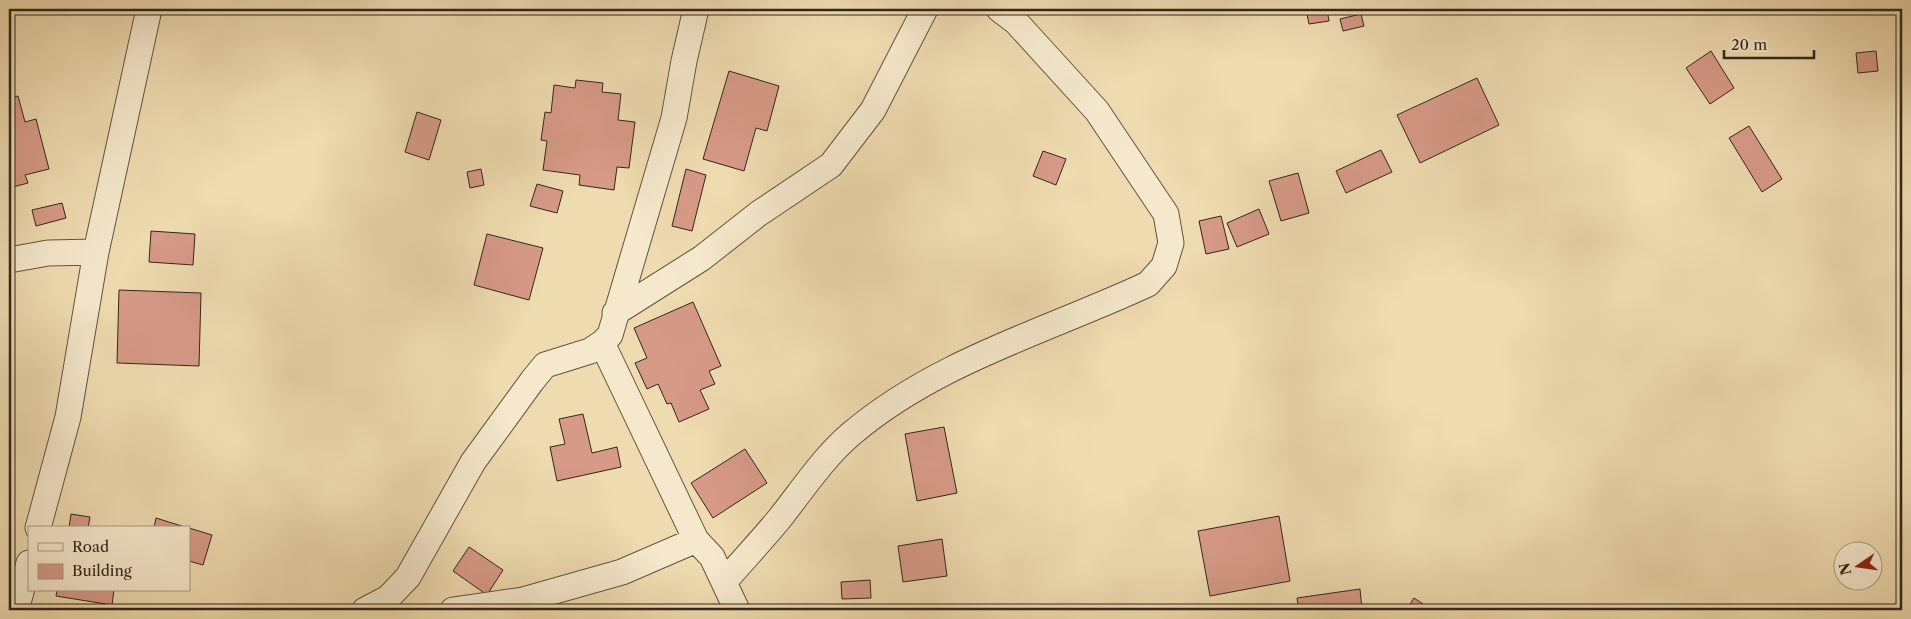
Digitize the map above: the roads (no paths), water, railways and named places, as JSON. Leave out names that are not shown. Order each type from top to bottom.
[{"type":"street","points":[[39,526],[68,417],[96,252],[149,9]]},
{"type":"street","points":[[365,610],[390,604],[408,577],[473,462],[545,365],[590,351],[602,344],[610,335],[674,118],[696,9]]},
{"type":"street","points":[[615,314],[702,258],[758,214],[831,165],[872,110],[925,9]]},
{"type":"street","points":[[725,581],[778,519],[824,460],[851,434],[891,403],[944,373],[996,347],[1148,284],[1164,266],[1171,243],[1166,214],[1097,111],[1016,22],[999,9]]},
{"type":"street","points":[[9,260],[48,253],[96,252]]},
{"type":"street","points":[[602,344],[696,540],[712,557],[725,581],[737,610]]},
{"type":"street","points":[[453,610],[523,600],[595,580],[622,572],[696,540]]},
{"type":"street","points":[[16,610],[28,567]]}]
